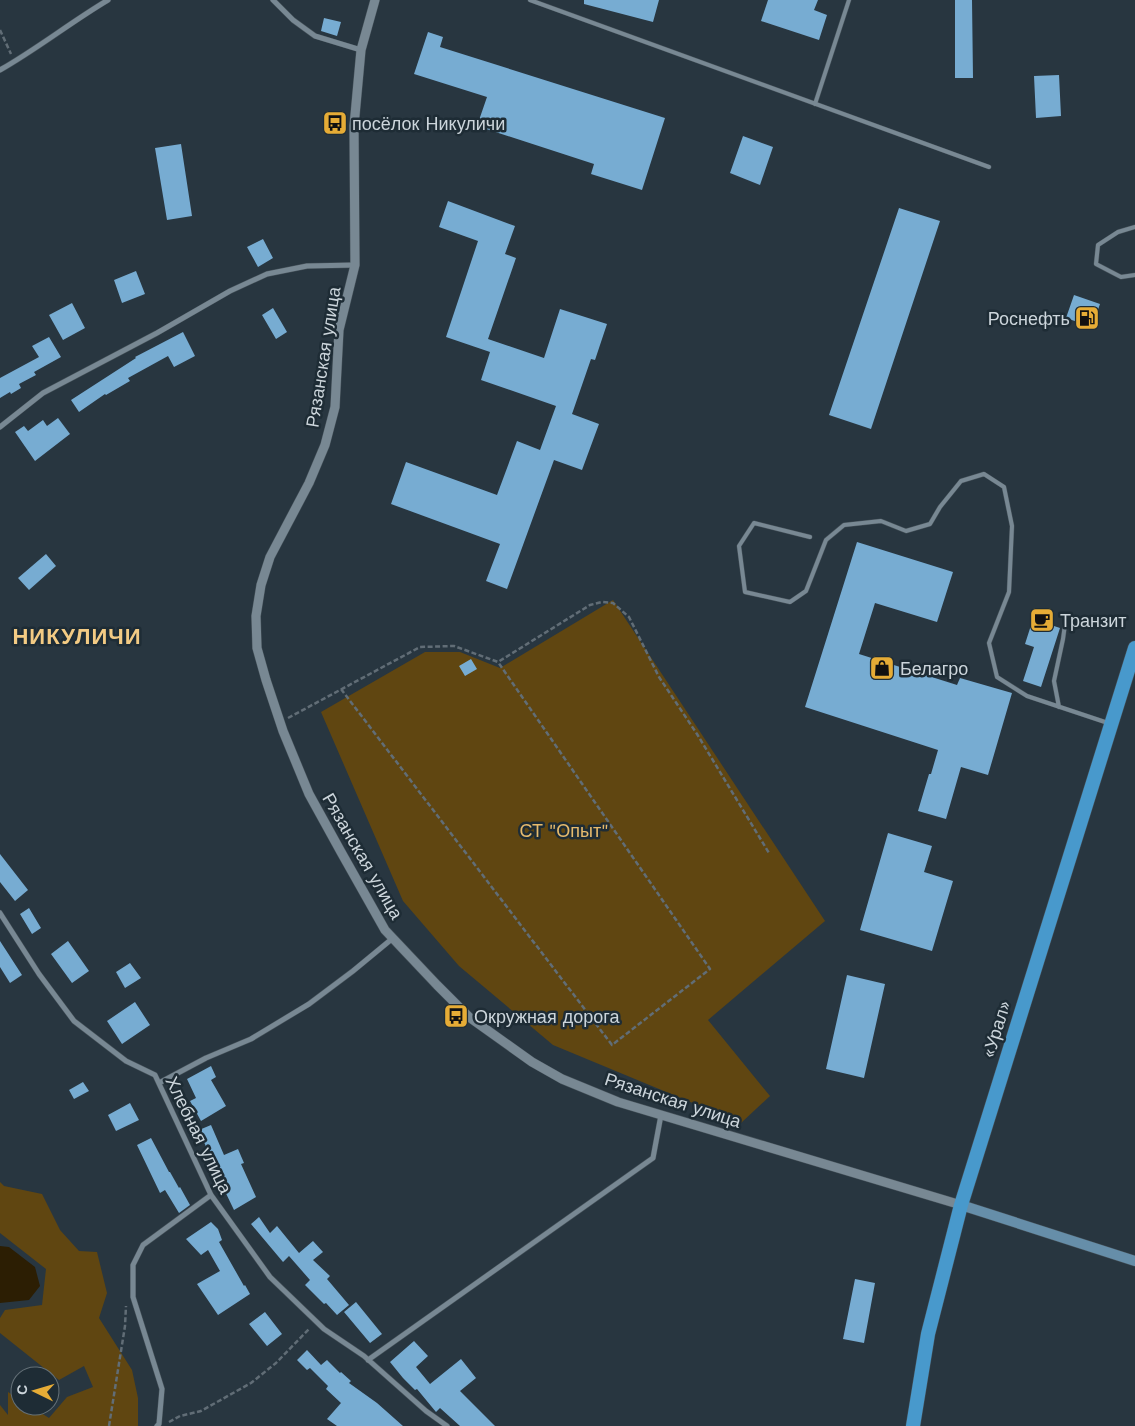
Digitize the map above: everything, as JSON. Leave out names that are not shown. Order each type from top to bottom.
[{"type":"highway","name":"«Урал»","points":[[913,1426],[928,1334],[961,1205],[1135,648]]},
{"type":"main road","points":[[961,1205],[1135,1261]]},
{"type":"street","points":[[0,70],[108,0]]},
{"type":"street","points":[[273,0],[293,20],[315,36],[361,50]]},
{"type":"street","name":"Рязанская улица","points":[[375,0],[361,50],[354,126],[355,265],[340,330],[335,406],[325,445],[270,557],[261,585],[256,616],[257,648],[280,722],[310,794],[383,926],[469,1017],[532,1062],[562,1079],[618,1102],[961,1205]]},
{"type":"street","name":"Рязанская улица","points":[[0,427],[43,393],[237,288],[267,274],[307,266],[355,265]]},
{"type":"street","name":"Хлебная улица","points":[[0,913],[39,974],[74,1021],[126,1060],[155,1074],[211,1195],[270,1277],[324,1329],[368,1360],[426,1411],[447,1426]]},
{"type":"street","points":[[159,1082],[206,1058],[251,1039],[300,1009],[353,971],[394,938]]},
{"type":"street","points":[[368,1360],[652,1158],[661,1115]]},
{"type":"street","points":[[156,1426],[159,1424],[162,1390],[133,1297],[133,1265],[143,1245],[211,1195]]},
{"type":"lane","points":[[530,0],[989,167]]},
{"type":"lane","points":[[815,104],[849,0]]},
{"type":"lane","points":[[1135,227],[1118,232],[1098,245],[1096,264],[1121,277],[1135,276]]},
{"type":"lane","points":[[810,538],[754,523],[739,546],[745,592],[790,602],[806,591],[826,540],[844,525],[881,521],[906,531],[930,524],[940,507],[961,481],[984,474],[1004,487],[1012,526],[1010,592],[989,642],[996,676],[1027,696],[1111,724]]},
{"type":"lane","points":[[1059,707],[1054,681],[1064,639],[1066,617]]},
{"type":"path","points":[[0,30],[15,62]]},
{"type":"path","points":[[498,662],[590,605],[602,602],[613,603],[629,617],[659,677],[697,734],[769,853]]},
{"type":"path","points":[[280,722],[420,646],[454,646],[498,662],[710,970],[612,1045],[341,690]]},
{"type":"path","points":[[109,1426],[125,1326],[126,1300]]},
{"type":"path","points":[[164,1424],[180,1416],[201,1411],[251,1383],[276,1363],[316,1322]]},
{"type":"green space","name":"СТ \"Опыт\"","points":[[613,600],[825,921],[708,1020],[770,1096],[741,1123],[553,1045],[459,966],[403,901],[321,712],[425,652],[460,652],[500,668]]},
{"type":"green space","points":[[0,1182],[4,1186],[42,1194],[60,1230],[79,1251],[97,1252],[107,1293],[99,1318],[132,1370],[138,1398],[138,1426],[0,1426],[0,1405],[8,1415],[8,1392],[10,1393],[10,1416],[46,1416],[49,1418],[51,1416],[60,1416],[60,1405],[67,1397],[93,1387],[84,1366],[60,1379],[60,1366],[41,1366],[0,1333],[0,1318],[5,1310],[42,1305],[46,1269],[0,1233]]},
{"type":"shaded area","points":[[0,1246],[9,1247],[35,1267],[40,1286],[29,1300],[0,1303]]},
{"type":"building","points":[[584,0],[659,0],[653,22],[584,4]]},
{"type":"building","points":[[768,0],[818,0],[814,10],[827,15],[819,40],[761,21]]},
{"type":"building","points":[[955,0],[972,0],[973,78],[955,78]]},
{"type":"building","points":[[324,18],[341,22],[337,36],[321,31]]},
{"type":"building","points":[[428,32],[443,37],[440,47],[665,118],[642,190],[591,174],[594,164],[477,126],[487,97],[414,74]]},
{"type":"building","points":[[1059,75],[1061,116],[1036,118],[1034,76]]},
{"type":"building","points":[[743,136],[773,147],[760,185],[730,173]]},
{"type":"building","points":[[181,144],[192,216],[167,220],[155,148]]},
{"type":"building","points":[[448,201],[515,226],[505,254],[516,258],[488,339],[544,358],[560,309],[607,324],[595,360],[591,359],[572,414],[599,424],[582,470],[554,460],[507,589],[486,581],[500,544],[391,504],[406,462],[497,495],[517,441],[540,450],[556,406],[481,380],[490,352],[446,337],[478,241],[439,227]]},
{"type":"building","points":[[899,208],[940,221],[871,429],[829,415]]},
{"type":"building","points":[[263,239],[273,258],[258,267],[247,247]]},
{"type":"building","points":[[136,271],[145,294],[122,303],[114,280]]},
{"type":"building","points":[[1074,295],[1100,304],[1092,327],[1066,318]]},
{"type":"building","points":[[72,303],[85,328],[63,340],[49,315]]},
{"type":"building","points":[[273,308],[287,332],[276,339],[262,315]]},
{"type":"building","points":[[183,332],[195,356],[174,367],[168,356],[128,378],[130,381],[105,394],[79,412],[71,400],[135,357]]},
{"type":"building","points":[[49,337],[61,357],[34,372],[36,375],[19,384],[21,388],[0,398],[0,378],[39,357],[32,346]]},
{"type":"building","points":[[58,418],[70,434],[35,461],[15,432],[24,426],[28,431],[43,420],[47,426]]},
{"type":"building","points":[[857,542],[953,572],[937,622],[875,603],[859,654],[957,685],[960,678],[1012,693],[988,775],[961,767],[946,819],[918,811],[938,750],[805,707]]},
{"type":"building","points":[[46,554],[56,566],[29,590],[18,578]]},
{"type":"building","points":[[1033,619],[1060,628],[1041,687],[1023,681],[1034,647],[1025,644]]},
{"type":"building","points":[[471,659],[477,669],[465,676],[459,666]]},
{"type":"building","points":[[888,833],[932,846],[924,872],[953,881],[932,951],[860,930]]},
{"type":"building","points":[[0,854],[28,890],[15,901],[0,882]]},
{"type":"building","points":[[29,908],[41,928],[32,934],[20,914]]},
{"type":"building","points":[[0,941],[22,975],[10,983],[0,967]]},
{"type":"building","points":[[68,941],[89,971],[72,983],[51,954]]},
{"type":"building","points":[[130,963],[141,978],[125,988],[116,972]]},
{"type":"building","points":[[847,975],[885,984],[864,1078],[826,1069]]},
{"type":"building","points":[[135,1002],[150,1025],[122,1044],[107,1021]]},
{"type":"building","points":[[211,1066],[216,1077],[211,1080],[226,1106],[201,1121],[190,1101],[196,1098],[187,1079]]},
{"type":"building","points":[[83,1082],[89,1091],[74,1099],[69,1090]]},
{"type":"building","points":[[130,1103],[139,1120],[116,1131],[108,1115]]},
{"type":"building","points":[[211,1125],[224,1155],[238,1149],[244,1163],[241,1164],[256,1197],[234,1210],[199,1130]]},
{"type":"building","points":[[151,1138],[169,1172],[190,1205],[179,1213],[165,1190],[160,1193],[137,1145]]},
{"type":"building","points":[[259,1217],[270,1233],[277,1226],[299,1253],[313,1241],[323,1252],[313,1260],[330,1276],[327,1279],[349,1305],[337,1315],[326,1303],[324,1304],[305,1285],[310,1280],[289,1256],[283,1262],[251,1224]]},
{"type":"building","points":[[211,1222],[218,1229],[222,1240],[219,1242],[250,1294],[218,1315],[197,1284],[220,1271],[208,1250],[201,1255],[186,1239]]},
{"type":"building","points":[[855,1279],[875,1283],[864,1343],[843,1339]]},
{"type":"building","points":[[356,1302],[382,1334],[370,1343],[344,1312]]},
{"type":"building","points":[[265,1312],[282,1334],[267,1346],[249,1324]]},
{"type":"building","points":[[414,1341],[428,1356],[416,1367],[430,1384],[461,1359],[476,1378],[460,1391],[495,1426],[460,1426],[440,1408],[436,1412],[417,1389],[415,1390],[403,1378],[390,1362]]},
{"type":"building","points":[[307,1350],[321,1365],[327,1360],[351,1381],[349,1383],[377,1403],[403,1426],[337,1426],[327,1419],[341,1403],[326,1389],[328,1386],[310,1368],[307,1370],[297,1360]]},
{"type":"place","name":"посёлок Никуличи","points":[[335,123]]},
{"type":"place","name":"Роснефть","points":[[1087,318]]},
{"type":"place","name":"Транзит","points":[[1042,620]]},
{"type":"place","name":"Белагро","points":[[882,668]]},
{"type":"place","name":"Окружная дорога","points":[[456,1016]]},
{"type":"district","name":"НИКУЛИЧИ","points":[[77,636]]}]
